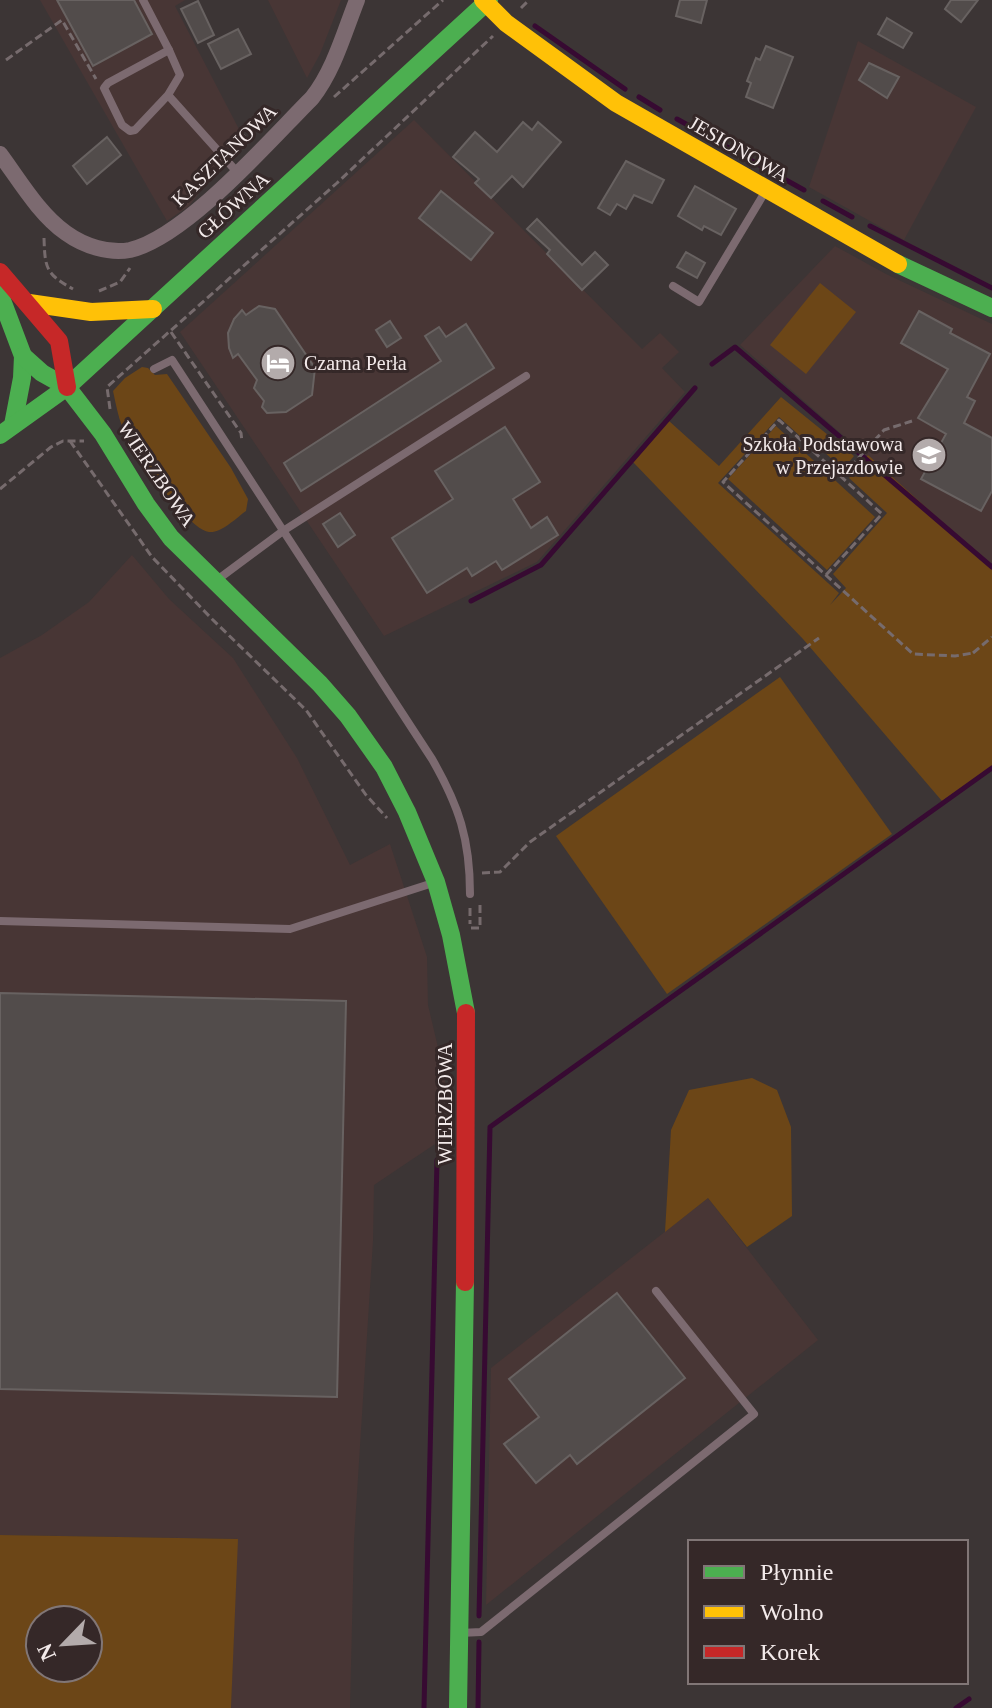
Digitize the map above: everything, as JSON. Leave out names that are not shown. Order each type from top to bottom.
[{"type":"street","name":"KASZTANOWA","points":[[0,154],[48,217],[70,236],[87,245],[104,249],[131,249],[159,238],[186,220],[323,85],[357,0]]},
{"type":"street","name":"JESIONOWA","points":[[486,1],[506,23],[616,103],[884,257],[992,308]]},
{"type":"street","name":"GŁÓWNA","points":[[6,430],[67,387],[486,1]]},
{"type":"street","points":[[0,272],[59,341],[67,387]]},
{"type":"street","points":[[0,295],[23,356],[21,388],[6,430]]},
{"type":"street","points":[[29,303],[91,312],[153,309]]},
{"type":"street","points":[[23,356],[42,373],[67,387]]},
{"type":"street","name":"WIERZBOWA","points":[[67,387],[103,434],[171,538],[320,684],[348,716],[384,767],[407,812],[436,882],[466,1008],[466,1230],[458,1708]]},
{"type":"lane","points":[[143,0],[169,50],[180,75],[168,95],[135,130],[130,131],[122,125],[104,88],[169,50]]},
{"type":"lane","points":[[168,95],[237,172]]},
{"type":"lane","points":[[673,286],[699,302],[767,190]]},
{"type":"lane","points":[[154,369],[172,360],[432,759],[453,797],[464,828],[470,894]]},
{"type":"lane","points":[[216,581],[283,531],[526,376]]},
{"type":"lane","points":[[0,921],[290,929],[436,882]]},
{"type":"lane","points":[[459,1633],[481,1632],[754,1414],[656,1291]]},
{"type":"path","points":[[312,98],[320,104],[339,94],[443,0]]},
{"type":"path","points":[[6,60],[62,20],[91,74],[104,88]]},
{"type":"path","points":[[112,414],[107,402],[107,387],[144,358],[337,183],[485,43]]},
{"type":"path","points":[[221,156],[278,109]]},
{"type":"path","points":[[48,217],[44,232],[47,269],[55,279],[82,293]]},
{"type":"path","points":[[95,292],[120,282],[133,263],[131,249]]},
{"type":"path","points":[[171,332],[241,433],[243,448]]},
{"type":"path","points":[[826,575],[882,514],[779,420],[723,482],[913,654],[972,654],[992,637]]},
{"type":"path","points":[[841,477],[884,430],[912,421]]},
{"type":"path","points":[[0,489],[51,447],[70,441],[90,441]]},
{"type":"path","points":[[70,441],[152,557],[306,710],[366,795],[391,823]]},
{"type":"path","points":[[470,874],[500,872],[530,842],[819,638]]},
{"type":"path","points":[[470,894],[470,928],[480,928]]},
{"type":"shaded area","points":[[40,0],[185,0],[175,6],[242,135],[220,155],[225,160],[189,206],[167,221]]},
{"type":"shaded area","points":[[268,0],[341,0],[307,78]]},
{"type":"shaded area","points":[[858,41],[976,107],[904,240],[809,187]]},
{"type":"shaded area","points":[[414,120],[642,349],[660,333],[679,352],[662,368],[685,392],[537,562],[384,636],[180,332]]},
{"type":"shaded area","name":"Szkoła Podstawowa w Przejazdowie","points":[[835,246],[992,324],[992,566],[740,345]]},
{"type":"shaded area","points":[[820,283],[856,312],[806,374],[770,345]]},
{"type":"shaded area","points":[[142,367],[155,375],[167,374],[231,468],[248,499],[246,511],[219,530],[209,532],[188,518],[150,473],[125,433],[113,391]]},
{"type":"shaded area","points":[[781,397],[854,456],[843,469],[822,450],[819,453],[779,417],[718,483],[839,593],[830,605],[846,588],[833,574],[887,513],[849,478],[868,455],[992,567],[992,768],[942,801],[803,639],[633,462],[669,421],[719,466]]},
{"type":"shaded area","points":[[776,426],[875,517],[827,570],[728,479]]},
{"type":"shaded area","points":[[132,555],[169,599],[233,658],[297,758],[350,865],[390,844],[427,957],[428,1005],[445,1077],[444,1138],[374,1185],[354,1541],[350,1708],[231,1708],[237,1539],[0,1535],[0,658],[42,635],[89,602]]},
{"type":"shaded area","points":[[780,677],[892,834],[667,994],[556,836]]},
{"type":"shaded area","points":[[752,1078],[777,1090],[791,1127],[792,1216],[747,1247],[708,1198],[665,1232],[671,1130],[689,1090]]},
{"type":"shaded area","points":[[708,1198],[818,1340],[486,1605],[491,1368]]},
{"type":"shaded area","points":[[0,1535],[238,1539],[231,1708],[0,1708]]},
{"type":"building","points":[[57,0],[134,0],[152,34],[93,66]]},
{"type":"building","points":[[680,0],[707,0],[701,23],[676,16]]},
{"type":"building","points":[[951,0],[978,0],[961,22],[945,9]]},
{"type":"building","points":[[198,1],[214,35],[198,43],[181,9]]},
{"type":"building","points":[[887,18],[912,33],[903,48],[878,34]]},
{"type":"building","points":[[238,29],[251,54],[221,69],[208,44]]},
{"type":"building","points":[[766,46],[793,57],[773,108],[746,97],[751,83],[747,81],[756,58],[760,60]]},
{"type":"building","points":[[869,63],[899,77],[887,98],[859,80]]},
{"type":"building","points":[[523,122],[532,130],[538,122],[561,142],[523,187],[512,176],[491,198],[475,183],[479,179],[453,157],[475,132],[497,152]]},
{"type":"building","points":[[107,137],[121,155],[87,184],[73,166]]},
{"type":"building","points":[[626,161],[664,180],[652,203],[634,195],[626,209],[617,204],[610,215],[598,208]]},
{"type":"building","points":[[695,186],[736,209],[721,235],[704,226],[702,230],[678,216]]},
{"type":"building","points":[[441,191],[493,233],[471,260],[419,218]]},
{"type":"building","points":[[537,219],[582,265],[595,252],[608,265],[582,290],[547,254],[550,250],[527,229]]},
{"type":"building","points":[[686,252],[705,263],[697,278],[677,267]]},
{"type":"building","name":"Czarna Perła","points":[[259,306],[275,309],[315,368],[312,395],[286,412],[267,413],[262,407],[264,401],[254,388],[257,380],[238,354],[233,358],[229,348],[228,333],[234,319],[242,310],[246,315]]},
{"type":"building","points":[[919,311],[952,329],[950,333],[990,354],[967,397],[975,401],[964,423],[992,438],[992,491],[981,511],[921,479],[946,434],[918,418],[948,369],[901,343]]},
{"type":"building","points":[[390,321],[401,338],[387,347],[376,330]]},
{"type":"building","points":[[466,324],[494,368],[301,491],[284,463],[441,361],[425,336],[439,327],[446,337]]},
{"type":"building","points":[[505,427],[540,482],[513,499],[531,528],[547,517],[558,535],[502,570],[496,561],[472,576],[467,568],[427,593],[392,538],[453,499],[435,471]]},
{"type":"building","points":[[340,513],[355,535],[338,547],[323,524]]},
{"type":"building","points":[[0,993],[346,1001],[337,1397],[0,1389]]},
{"type":"building","points":[[617,1293],[685,1378],[577,1464],[570,1455],[536,1483],[504,1444],[539,1417],[509,1379]]},
{"type":"waterway","points":[[535,26],[625,89]]},
{"type":"waterway","points":[[639,97],[660,110]]},
{"type":"waterway","points":[[677,119],[804,190]]},
{"type":"waterway","points":[[823,201],[852,217]]},
{"type":"waterway","points":[[870,226],[992,288]]},
{"type":"waterway","points":[[712,364],[735,347],[992,567]]},
{"type":"waterway","points":[[471,601],[541,565],[695,388]]},
{"type":"waterway","points":[[479,1616],[490,1127],[992,768]]},
{"type":"waterway","points":[[424,1708],[437,1160]]},
{"type":"waterway","points":[[478,1708],[479,1642]]},
{"type":"waterway","points":[[956,1708],[969,1699]]},
{"type":"traffic: fast","points":[[0,435],[67,387],[489,0]]},
{"type":"traffic: fast","points":[[898,264],[992,308]]},
{"type":"traffic: fast","points":[[0,295],[23,356],[13,425]]},
{"type":"traffic: fast","points":[[23,356],[42,373],[67,387],[103,434],[171,538],[320,684],[348,716],[384,767],[407,812],[436,882],[451,935],[466,1013]]},
{"type":"traffic: fast","points":[[458,1708],[465,1282]]},
{"type":"traffic: slow","points":[[483,0],[506,23],[616,103],[898,264]]},
{"type":"traffic: slow","points":[[29,303],[91,312],[153,309]]},
{"type":"traffic: jam","points":[[0,272],[59,341],[67,387]]},
{"type":"traffic: jam","points":[[465,1282],[466,1013]]},
{"type":"place","name":"Czarna Perła","points":[[278,363]]},
{"type":"place","name":"Szkoła Podstawowa w Przejazdowie","points":[[929,455]]}]
